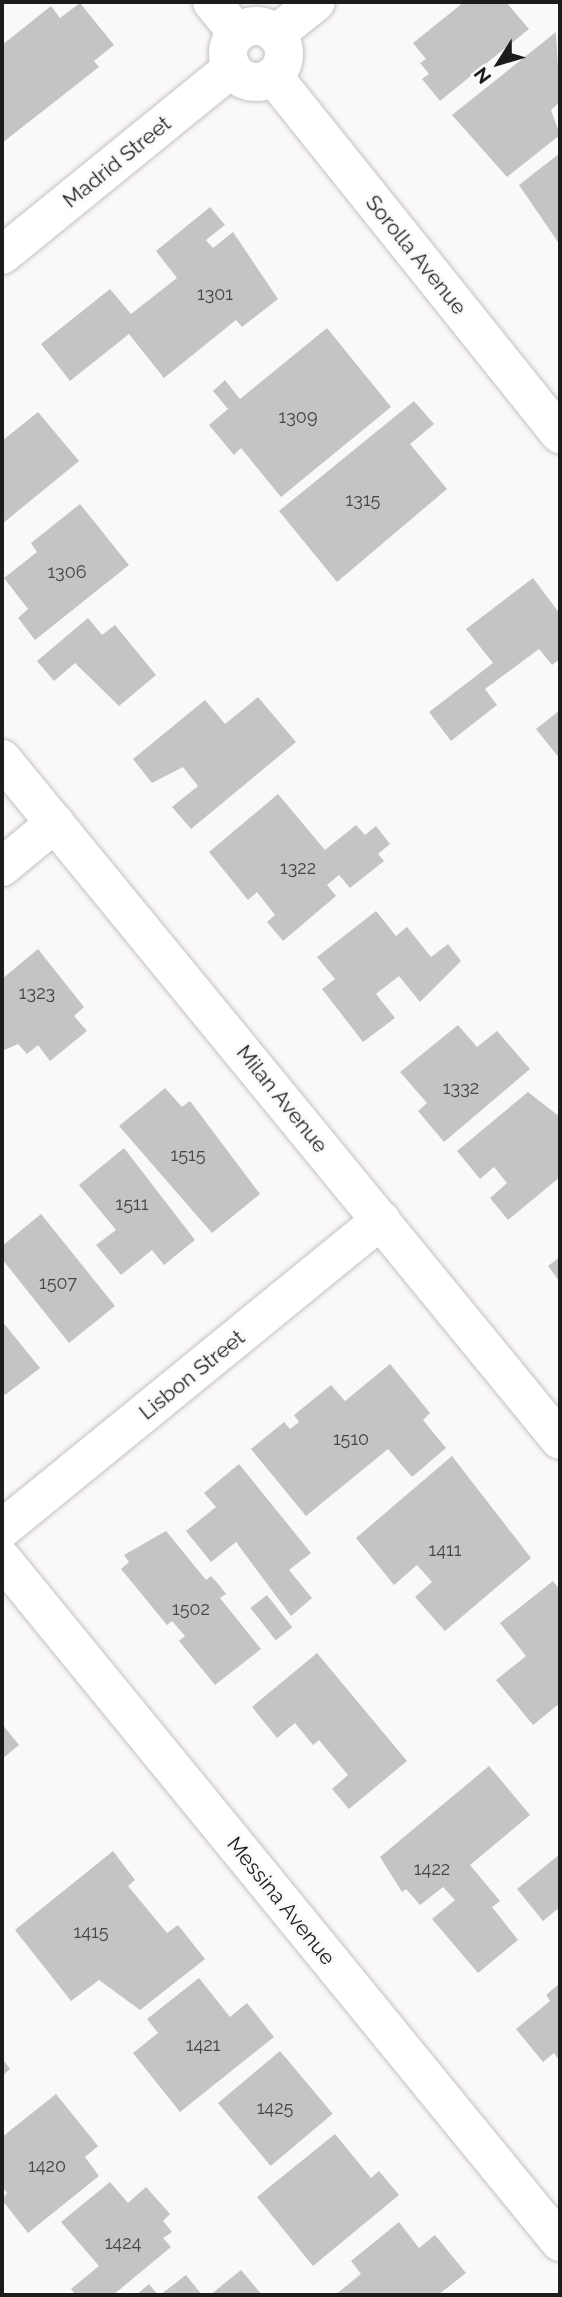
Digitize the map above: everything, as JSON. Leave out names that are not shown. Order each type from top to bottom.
[{"type":"street","points":[[212,2],[235,50],[253,82],[273,76],[285,53],[276,34],[262,26],[235,50]]},
{"type":"street","points":[[276,34],[316,2]]},
{"type":"street","name":"Madrid Street","points":[[2,255],[235,50]]},
{"type":"street","name":"Sorolla Avenue","points":[[273,76],[560,434]]},
{"type":"street","name":"Milan Avenue","points":[[2,759],[560,1440]]},
{"type":"street","points":[[2,867],[55,823]]},
{"type":"street","name":"Lisbon Street","points":[[2,1530],[382,1220]]},
{"type":"street","name":"Messina Avenue","points":[[2,1559],[560,2242]]},
{"type":"building","points":[[464,2],[506,2],[529,29],[440,101],[422,79],[429,74],[420,63],[426,59],[413,43]]},
{"type":"building","points":[[80,3],[114,45],[94,61],[99,67],[2,143],[2,45],[51,6],[60,18]]},
{"type":"building","points":[[556,32],[560,102],[551,110],[560,135],[507,177],[452,115]]},
{"type":"building","points":[[560,153],[560,245],[519,185]]},
{"type":"building","points":[[210,207],[225,225],[206,240],[213,248],[233,232],[278,299],[242,327],[236,320],[164,378],[129,334],[70,381],[41,344],[110,289],[131,314],[177,278],[156,251]]},
{"type":"building","points":[[327,328],[391,407],[281,497],[241,448],[234,455],[209,425],[228,409],[213,391],[225,380],[240,399]]},
{"type":"building","points":[[414,401],[434,424],[410,444],[447,489],[337,582],[279,511]]},
{"type":"building","points":[[38,412],[79,461],[2,524],[2,441]]},
{"type":"building","points":[[80,504],[129,565],[35,640],[18,618],[28,609],[4,578],[37,552],[31,543]]},
{"type":"building","points":[[533,578],[560,614],[560,659],[552,665],[539,649],[485,689],[497,705],[451,741],[429,712],[493,663],[466,629]]},
{"type":"building","points":[[88,618],[102,635],[115,625],[156,675],[119,706],[75,663],[54,681],[37,661]]},
{"type":"building","points":[[258,697],[296,742],[191,829],[172,807],[198,786],[183,767],[152,783],[133,759],[205,700],[225,724]]},
{"type":"building","points":[[560,710],[560,759],[536,729]]},
{"type":"building","points":[[278,794],[325,850],[356,825],[365,835],[376,826],[390,844],[378,854],[384,861],[350,888],[339,875],[327,885],[336,896],[283,941],[267,922],[275,915],[257,892],[248,900],[209,852]]},
{"type":"building","points":[[376,911],[396,936],[407,927],[431,957],[448,944],[461,961],[420,1002],[399,976],[376,994],[395,1018],[363,1042],[322,989],[335,979],[317,957]]},
{"type":"building","points":[[38,949],[84,1007],[74,1016],[87,1031],[50,1061],[38,1045],[27,1054],[18,1044],[2,1051],[2,979]]},
{"type":"building","points":[[458,1025],[477,1047],[497,1031],[530,1069],[444,1142],[418,1111],[427,1103],[400,1072]]},
{"type":"building","points":[[165,1088],[182,1107],[190,1101],[260,1194],[212,1233],[119,1126]]},
{"type":"building","points":[[528,1092],[560,1117],[560,1177],[508,1220],[490,1198],[507,1183],[494,1167],[480,1179],[457,1151]]},
{"type":"building","points":[[124,1148],[195,1240],[164,1265],[152,1250],[121,1275],[96,1245],[116,1230],[79,1185]]},
{"type":"building","points":[[41,1214],[115,1306],[69,1343],[2,1259],[2,1246]]},
{"type":"building","points":[[560,1257],[560,1282],[548,1266]]},
{"type":"building","points":[[2,1321],[40,1368],[5,1395],[2,1391]]},
{"type":"building","points":[[390,1364],[430,1413],[423,1420],[446,1448],[412,1477],[388,1449],[306,1516],[251,1449],[284,1422],[290,1429],[299,1422],[294,1415],[331,1385],[345,1401]]},
{"type":"building","points":[[452,1456],[531,1558],[445,1631],[415,1597],[432,1582],[417,1565],[394,1585],[356,1538]]},
{"type":"building","points":[[239,1464],[311,1553],[289,1570],[312,1598],[291,1616],[236,1542],[211,1562],[186,1531],[216,1507],[204,1493]]},
{"type":"building","points":[[166,1531],[206,1580],[211,1576],[219,1585],[226,1594],[220,1598],[261,1649],[215,1685],[179,1641],[185,1636],[172,1621],[167,1625],[121,1569],[129,1562],[124,1555]]},
{"type":"building","points":[[553,1581],[560,1590],[560,1703],[533,1725],[496,1680],[526,1656],[500,1623]]},
{"type":"building","points":[[267,1595],[292,1627],[276,1640],[250,1608]]},
{"type":"building","points":[[317,1653],[407,1761],[349,1809],[332,1789],[348,1775],[319,1740],[313,1745],[295,1723],[277,1738],[252,1707]]},
{"type":"building","points":[[2,1724],[19,1745],[2,1759]]},
{"type":"building","points":[[489,1766],[530,1815],[470,1865],[500,1901],[492,1907],[518,1940],[478,1973],[432,1919],[455,1900],[443,1887],[420,1905],[406,1889],[402,1892],[380,1857]]},
{"type":"building","points":[[113,1851],[135,1880],[128,1886],[167,1933],[178,1925],[205,1959],[140,2010],[99,1980],[71,2001],[15,1930]]},
{"type":"building","points":[[560,1854],[560,1907],[543,1921],[517,1889]]},
{"type":"building","points":[[199,1978],[230,2017],[247,2003],[274,2037],[180,2112],[133,2053],[158,2033],[147,2019]]},
{"type":"building","points":[[560,1983],[560,2062],[554,2053],[543,2062],[516,2029],[550,2001],[546,1995]]},
{"type":"building","points":[[280,2051],[333,2114],[271,2166],[218,2103]]},
{"type":"building","points":[[2,2058],[10,2069],[2,2076]]},
{"type":"building","points":[[56,2094],[98,2146],[85,2157],[99,2176],[28,2233],[2,2200],[7,2193],[2,2186],[2,2137]]},
{"type":"building","points":[[335,2134],[371,2178],[379,2171],[399,2195],[313,2266],[257,2197]]},
{"type":"building","points":[[110,2182],[128,2203],[146,2187],[170,2214],[163,2221],[172,2232],[163,2238],[171,2247],[113,2295],[76,2295],[71,2289],[99,2266],[61,2222]]},
{"type":"building","points":[[399,2222],[419,2248],[435,2235],[466,2273],[438,2295],[335,2295],[361,2274],[351,2261]]},
{"type":"building","points":[[241,2270],[262,2295],[210,2295]]},
{"type":"building","points":[[186,2275],[202,2295],[160,2295]]},
{"type":"building","points":[[149,2284],[158,2295],[136,2295]]}]
